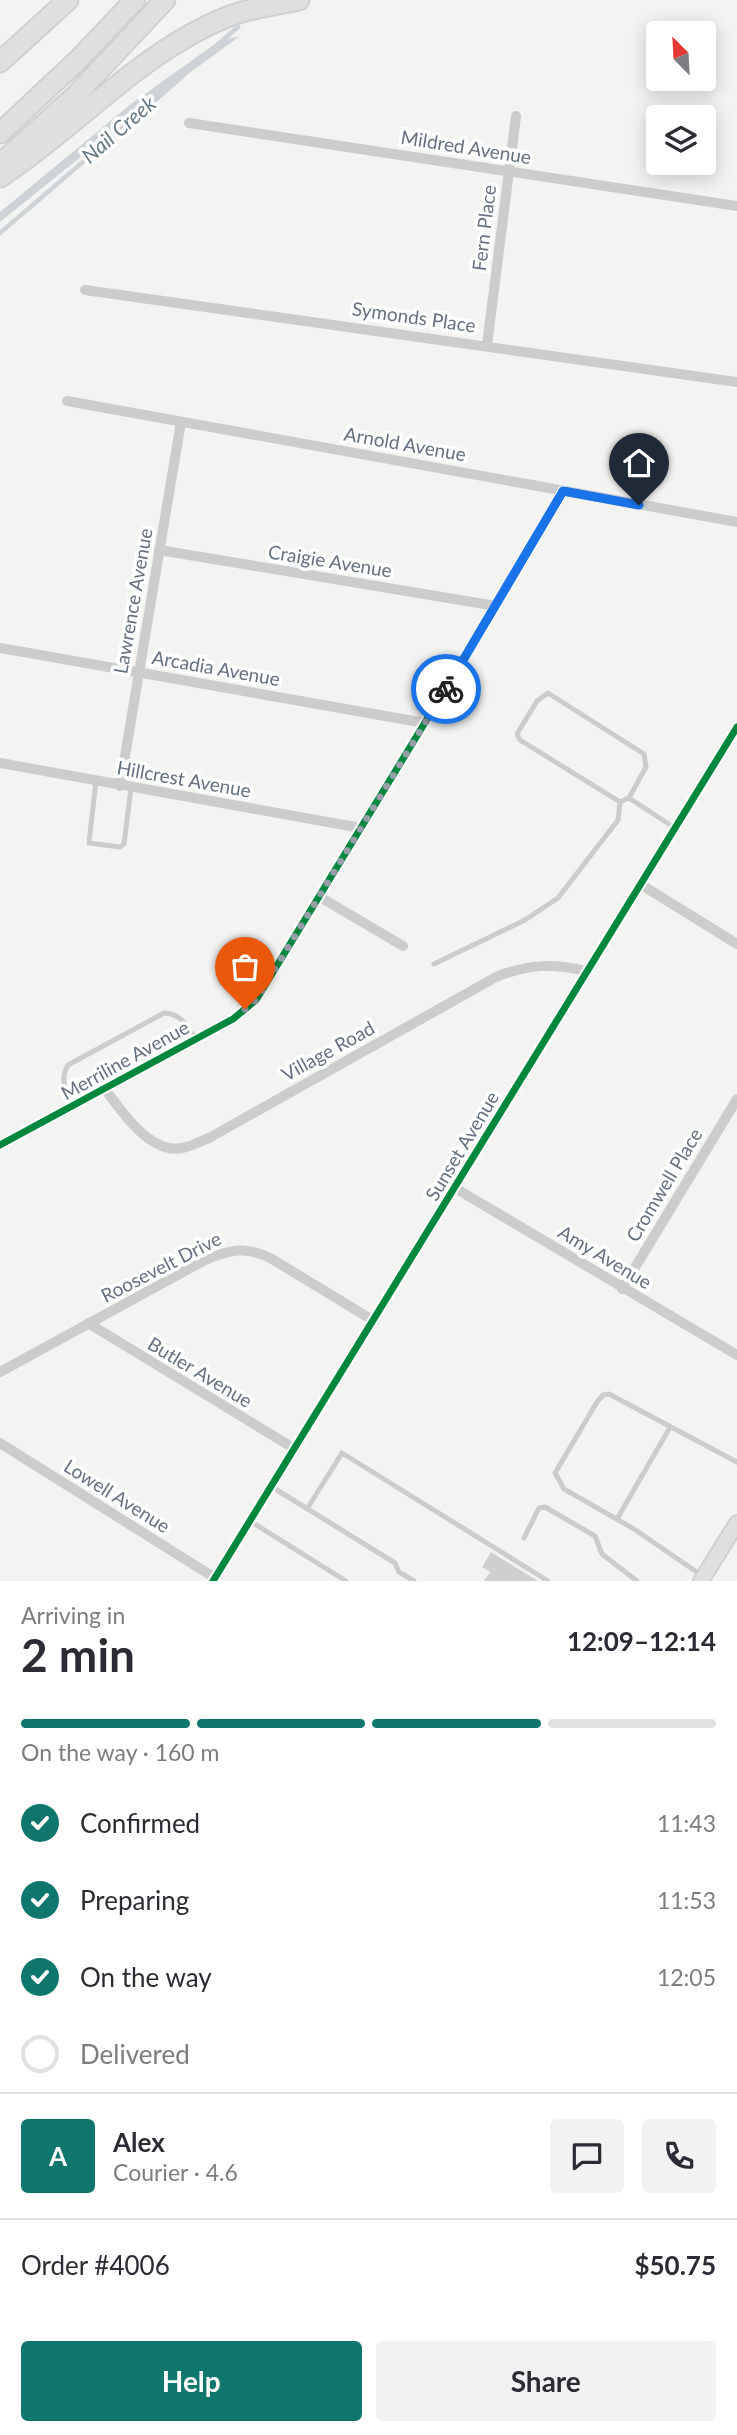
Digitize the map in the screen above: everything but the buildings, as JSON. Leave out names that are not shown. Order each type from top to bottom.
[{"type":"highway","points":[[0,62],[68,0]]},
{"type":"highway","points":[[0,133],[78,60],[135,0]]},
{"type":"highway","points":[[0,164],[75,96],[165,0]]},
{"type":"highway","points":[[0,177],[124,80],[178,43],[227,17],[299,0]]},
{"type":"main road","points":[[703,1579],[737,1523]]},
{"type":"street","name":"Fern Place","points":[[487,345],[516,116]]},
{"type":"street","name":"Mildred Avenue","points":[[189,123],[737,205]]},
{"type":"street","name":"Symonds Place","points":[[85,290],[737,382]]},
{"type":"street","name":"Arnold Avenue","points":[[67,401],[737,522]]},
{"type":"street","name":"Lawrence Avenue","points":[[125,787],[138,672],[181,422]]},
{"type":"street","name":"Merriline Avenue","points":[[0,1145],[196,1039],[233,1018],[256,1000],[563,491]]},
{"type":"street","name":"Craigie Avenue","points":[[159,550],[496,606]]},
{"type":"street","name":"Arcadia Avenue","points":[[0,648],[425,723]]},
{"type":"street","name":"Sunset Avenue","points":[[214,1579],[737,727]]},
{"type":"street","name":"Hillcrest Avenue","points":[[0,763],[361,828]]},
{"type":"street","points":[[640,884],[737,944]]},
{"type":"street","points":[[320,897],[404,946]]},
{"type":"street","name":"Village Road","points":[[105,1089],[147,1137],[163,1147],[184,1148],[209,1138],[496,977],[536,964],[562,965],[587,971]]},
{"type":"street","name":"Cromwell Place","points":[[622,1289],[737,1099]]},
{"type":"street","name":"Amy Avenue","points":[[455,1188],[737,1355]]},
{"type":"street","name":"Roosevelt Drive","points":[[0,1372],[205,1260],[240,1248],[255,1250],[272,1259],[374,1321]]},
{"type":"street","name":"Butler Avenue","points":[[88,1323],[295,1450]]},
{"type":"street","name":"Lowell Avenue","points":[[0,1443],[214,1579]]},
{"type":"lane","points":[[548,693],[644,754],[646,767],[629,798],[620,802],[520,740],[517,734],[537,701],[548,693]]},
{"type":"lane","points":[[96,781],[89,843],[120,847],[124,844],[125,787]]},
{"type":"lane","points":[[629,798],[675,828]]},
{"type":"lane","points":[[435,964],[525,920],[558,898],[618,820],[620,802]]},
{"type":"lane","points":[[74,1106],[63,1085],[63,1074],[68,1065],[164,1013],[173,1013],[181,1018],[196,1039]]},
{"type":"lane","points":[[703,1579],[617,1519],[565,1489],[555,1473],[603,1395],[624,1401],[669,1429],[737,1462]]},
{"type":"lane","points":[[617,1519],[669,1429]]},
{"type":"lane","points":[[307,1509],[342,1453],[548,1581]]},
{"type":"lane","points":[[272,1487],[395,1563],[399,1572],[414,1581]]},
{"type":"lane","points":[[524,1538],[539,1508],[545,1507],[595,1536],[602,1554],[637,1581]]},
{"type":"lane","points":[[250,1521],[346,1581]]},
{"type":"shaded area","points":[[240,36],[139,110],[0,222],[0,212],[131,104],[219,41]]},
{"type":"waterway","name":"Nail Creek","points":[[217,45],[238,27]]},
{"type":"waterway","name":"Nail Creek","points":[[0,233],[183,76]]},
{"type":"cycle path","points":[[0,1145],[233,1019],[256,1000],[563,491]]},
{"type":"cycle path","points":[[213,1581],[737,727]]},
{"type":"way so far","points":[[245,1009],[256,1000],[446,689]]},
{"type":"route","points":[[446,689],[563,491],[639,505]]}]
